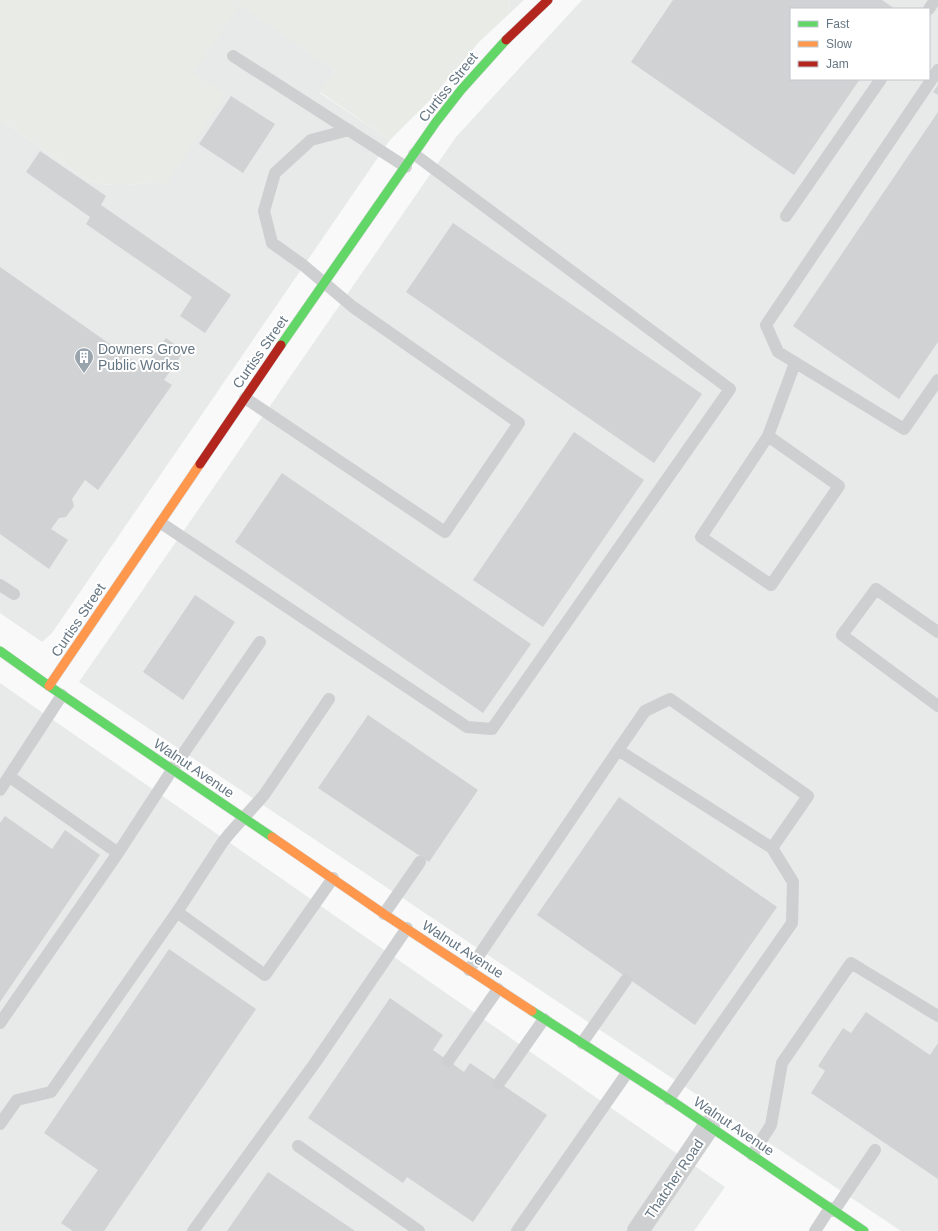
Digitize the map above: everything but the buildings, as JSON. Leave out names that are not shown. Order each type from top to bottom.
[{"type":"street","name":"Curtiss Street","points":[[49,686],[245,398],[436,122],[461,90],[510,35],[548,0]]},
{"type":"street","points":[[0,652],[49,686]]},
{"type":"street","name":"Walnut Avenue","points":[[49,686],[384,914],[710,1126],[864,1231]]},
{"type":"street","name":"Thatcher Road","points":[[638,1231],[710,1126]]},
{"type":"lane","points":[[234,56],[406,167]]},
{"type":"lane","points":[[938,70],[766,325],[778,352],[904,429],[938,380]]},
{"type":"lane","points":[[786,216],[880,80]]},
{"type":"lane","points":[[245,398],[446,532],[519,423],[352,307],[302,265],[272,243],[264,211],[275,173],[311,140],[349,130]]},
{"type":"lane","points":[[161,523],[467,727],[492,729],[730,389],[414,154]]},
{"type":"lane","points":[[768,436],[839,486],[771,585],[701,537],[768,436],[796,363]]},
{"type":"lane","points":[[0,585],[14,594]]},
{"type":"lane","points":[[938,632],[876,589],[842,635],[938,706]]},
{"type":"lane","points":[[0,1023],[118,853],[172,770],[260,642]]},
{"type":"lane","points":[[0,790],[10,777],[62,695]]},
{"type":"lane","points":[[0,1124],[17,1100],[51,1092],[177,912],[224,841],[264,795],[329,699]]},
{"type":"lane","points":[[469,970],[644,711],[670,699],[808,796],[772,848]]},
{"type":"lane","points":[[618,750],[772,848],[793,882],[792,923],[669,1099]]},
{"type":"lane","points":[[10,777],[118,853]]},
{"type":"lane","points":[[384,914],[420,862]]},
{"type":"lane","points":[[177,912],[265,975],[333,878]]},
{"type":"lane","points":[[193,1231],[315,1063],[407,928]]},
{"type":"lane","points":[[752,1155],[771,1125],[782,1063],[851,963],[938,1016]]},
{"type":"lane","points":[[582,1043],[626,980]]},
{"type":"lane","points":[[448,1061],[498,989]]},
{"type":"lane","points":[[500,1083],[544,1019]]},
{"type":"lane","points":[[517,1231],[627,1073]]},
{"type":"lane","points":[[298,1146],[419,1231]]},
{"type":"lane","points":[[814,1231],[832,1210],[875,1150]]},
{"type":"shaded area","points":[[0,0],[510,0],[509,14],[479,42],[430,100],[390,140],[320,92],[336,71],[239,5],[193,73],[226,95],[166,185],[155,182],[115,185],[99,184],[87,180],[0,119]]},
{"type":"shaded area","points":[[510,0],[524,0],[509,14]]},
{"type":"shaded area","points":[[582,0],[938,0],[938,1231],[901,1231],[79,682],[456,137]]},
{"type":"shaded area","points":[[239,4],[336,71],[320,93],[390,140],[52,633],[42,642],[0,613],[0,119],[87,180],[99,184],[115,185],[155,182],[226,95],[192,73]]},
{"type":"shaded area","points":[[0,683],[725,1187],[694,1231],[0,1231]]},
{"type":"traffic: fast","points":[[281,345],[436,122],[461,90],[506,40]]},
{"type":"traffic: fast","points":[[0,651],[49,686],[272,837]]},
{"type":"traffic: fast","points":[[532,1011],[669,1099],[864,1231]]},
{"type":"traffic: slow","points":[[49,686],[200,464]]},
{"type":"traffic: slow","points":[[272,837],[384,914],[532,1011]]},
{"type":"traffic: jam","points":[[506,40],[548,0]]},
{"type":"traffic: jam","points":[[200,464],[281,345]]},
{"type":"place","name":"Downers Grove Public Works","points":[[84,374]]}]
